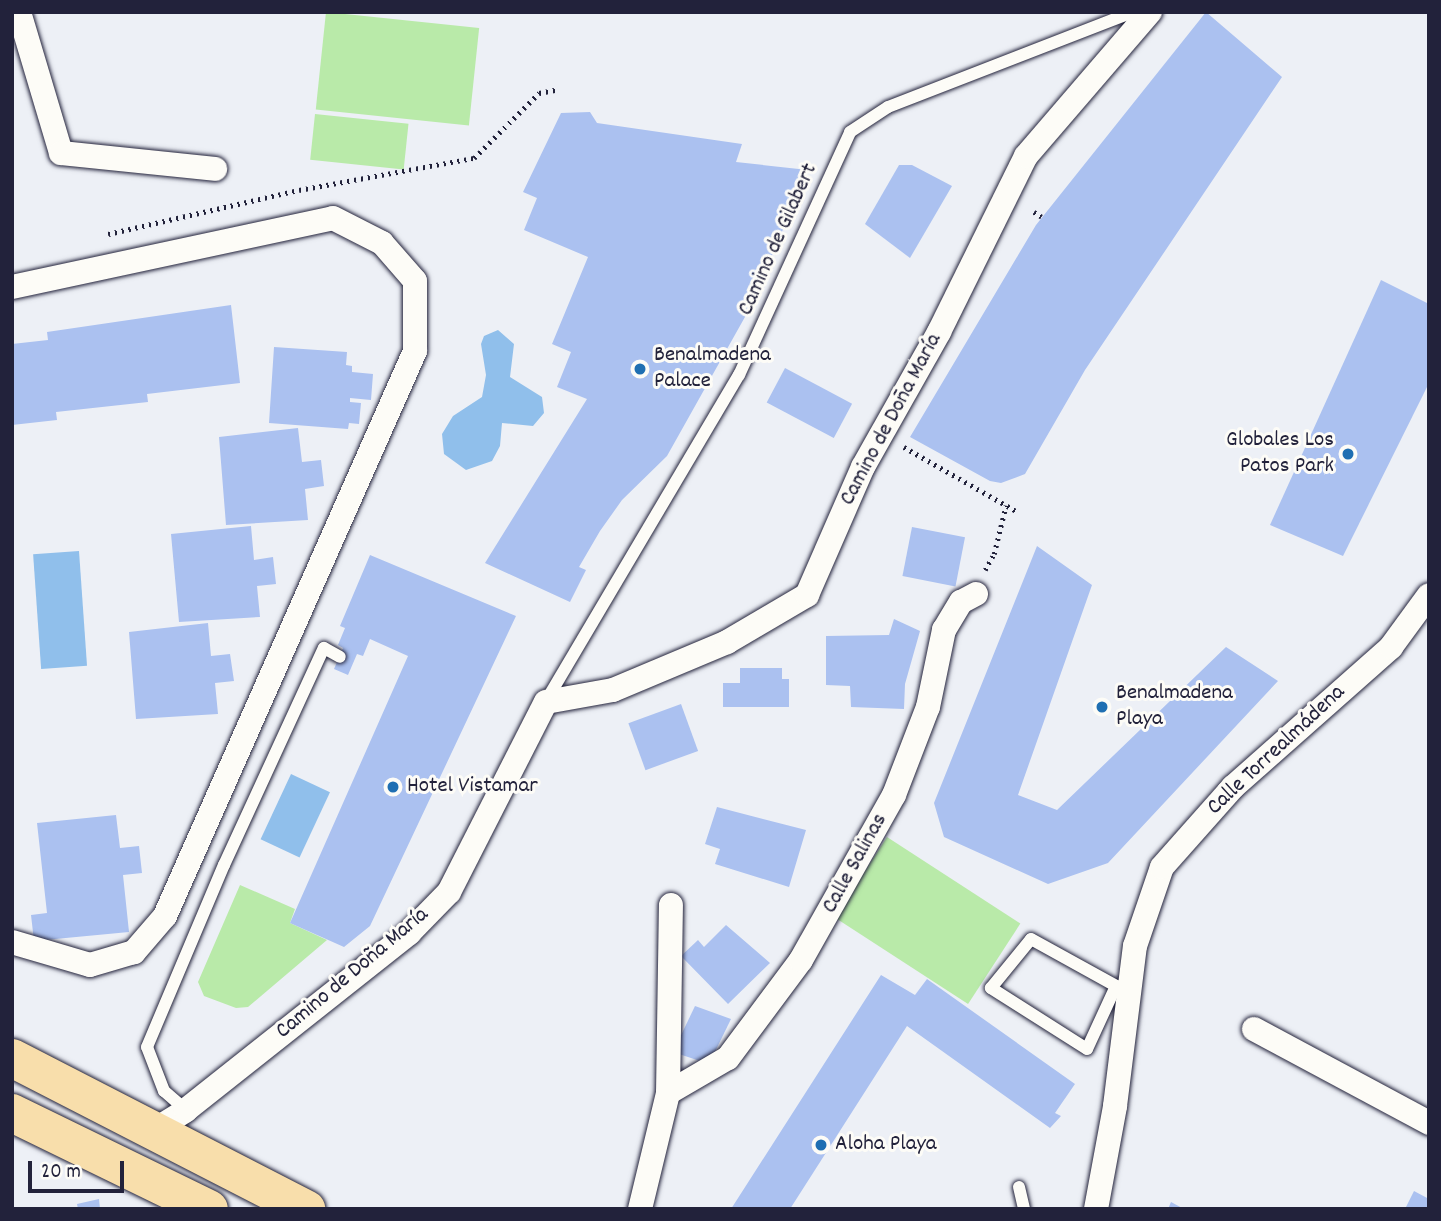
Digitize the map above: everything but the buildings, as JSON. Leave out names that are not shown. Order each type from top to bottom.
[{"type":"main road","points":[[12,1058],[306,1209]]},
{"type":"main road","points":[[12,1113],[209,1209]]},
{"type":"street","points":[[19,12],[61,153],[215,169]]},
{"type":"street","name":"Camino de Doña María","points":[[153,1130],[186,1110],[409,933],[449,892],[546,702],[612,690],[727,642],[807,595],[863,467],[939,332],[1026,156],[1150,12]]},
{"type":"street","points":[[12,287],[333,218],[382,243],[415,281],[415,351],[165,916],[134,952],[90,965],[12,942]]},
{"type":"street","name":"Calle Salinas","points":[[667,1093],[728,1058],[801,960],[894,795],[928,707],[944,630],[961,602],[973,594]]},
{"type":"street","name":"Calle Torrealmádena","points":[[1096,1209],[1123,990],[1162,867],[1233,787],[1391,648],[1429,595]]},
{"type":"street","points":[[640,1209],[667,1093],[671,905]]},
{"type":"street","points":[[1254,1029],[1429,1123]]},
{"type":"lane","name":"Camino de Gilabert","points":[[546,702],[739,375],[850,132],[888,107],[1133,12]]},
{"type":"lane","points":[[186,1110],[164,1091],[147,1047],[224,865],[324,648],[340,657]]},
{"type":"lane","points":[[1031,939],[1123,990],[1087,1049],[991,988],[1031,939]]},
{"type":"lane","points":[[1020,1187],[1024,1209]]},
{"type":"path","points":[[103,235],[299,190],[474,158],[539,93],[559,89]]},
{"type":"path","points":[[1034,212],[1042,217]]},
{"type":"path","points":[[904,447],[1018,512]]},
{"type":"path","points":[[973,594],[994,554],[1006,505]]},
{"type":"green space","points":[[326,12],[479,28],[469,126],[316,109]]},
{"type":"green space","points":[[315,114],[408,124],[404,170],[310,160]]},
{"type":"green space","points":[[887,837],[1020,924],[968,1004],[835,918]]},
{"type":"green space","points":[[240,885],[295,909],[290,923],[327,940],[248,1007],[236,1008],[204,996],[198,982]]},
{"type":"water","points":[[498,330],[514,344],[510,377],[542,397],[544,413],[533,426],[502,423],[500,446],[492,461],[466,470],[444,454],[442,434],[453,416],[482,397],[486,375],[481,344],[484,336]]},
{"type":"water","points":[[79,551],[87,666],[41,669],[33,554]]},
{"type":"water","points":[[291,774],[330,792],[300,857],[261,839]]},
{"type":"place","name":"Benalmadena Palace","points":[[640,369]]},
{"type":"place","name":"Globales Los Patos Park","points":[[1348,454]]},
{"type":"place","name":"Benalmadena Playa","points":[[1102,707]]},
{"type":"place","name":"Hotel Vistamar","points":[[393,787]]},
{"type":"place","name":"Aloha Playa","points":[[821,1145]]}]
